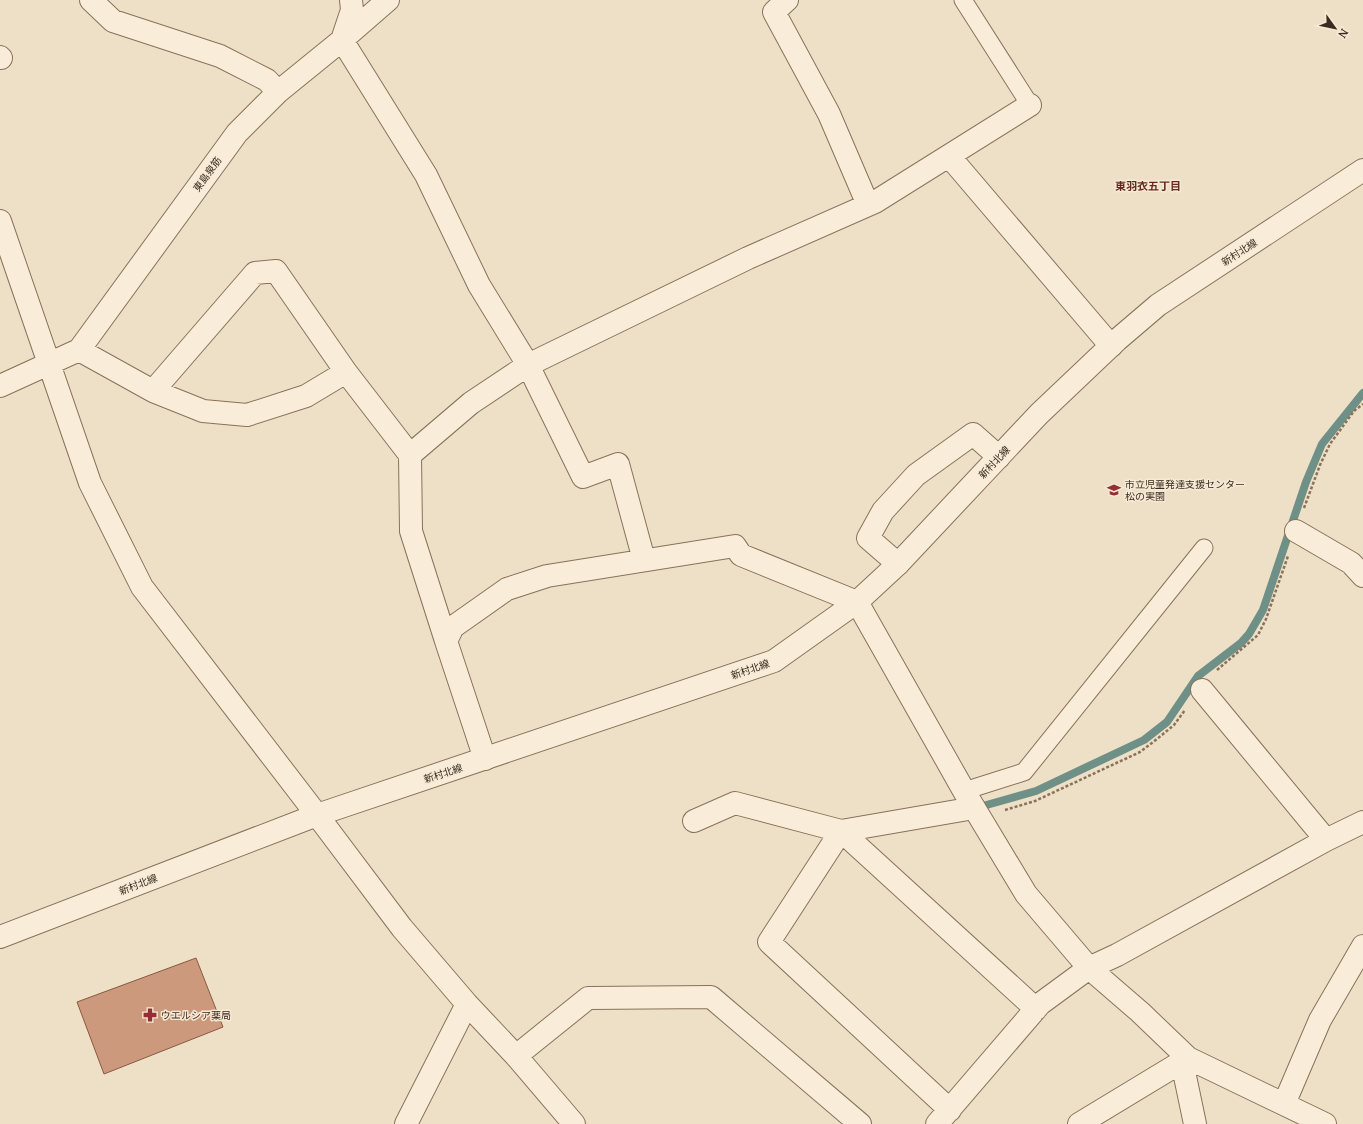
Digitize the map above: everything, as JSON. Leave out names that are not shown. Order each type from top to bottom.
[{"type":"street","points":[[91,0],[113,21],[220,56],[267,80],[278,92]]},
{"type":"street","points":[[351,0],[352,10],[342,40],[426,175],[479,285],[528,365],[583,477],[618,464],[644,560]]},
{"type":"street","name":"東島泉筋","points":[[0,386],[79,350],[237,133],[278,92],[388,0]]},
{"type":"street","points":[[787,0],[774,12],[829,114],[868,205]]},
{"type":"street","points":[[410,456],[471,403],[528,365],[748,258],[875,202],[1030,105]]},
{"type":"street","points":[[949,156],[1111,346]]},
{"type":"street","name":"新村北線","points":[[0,937],[317,815],[774,661],[857,602],[898,564],[1039,414],[1111,346],[1158,305],[1363,170]]},
{"type":"street","points":[[1,228],[90,483],[142,587],[402,928],[467,1004],[516,1056],[574,1124]]},
{"type":"street","points":[[153,391],[255,273],[276,272],[346,372],[410,456],[411,532],[485,759]]},
{"type":"street","points":[[79,350],[153,391],[202,410],[247,415],[306,396],[346,372]]},
{"type":"street","points":[[898,564],[868,538],[883,511],[916,475],[973,434],[999,457]]},
{"type":"street","points":[[1296,530],[1351,563],[1363,576]]},
{"type":"street","points":[[446,641],[453,627],[507,589],[547,576],[735,546],[741,555],[857,602],[973,806],[1026,894],[1088,968],[1140,1012],[1185,1060],[1325,1124]]},
{"type":"street","points":[[1202,690],[1326,840]]},
{"type":"street","points":[[694,821],[736,803],[842,831],[973,806]]},
{"type":"street","points":[[842,831],[769,942],[944,1117],[1040,1004],[1088,968],[1117,955],[1326,840],[1363,822]]},
{"type":"street","points":[[842,831],[1036,1009]]},
{"type":"street","points":[[1284,1104],[1320,1020],[1363,946]]},
{"type":"street","points":[[516,1056],[588,998],[711,996],[860,1124]]},
{"type":"street","points":[[406,1124],[467,1004]]},
{"type":"street","points":[[1080,1124],[1185,1060]]},
{"type":"street","points":[[1185,1060],[1195,1124]]},
{"type":"lane","points":[[963,0],[1030,105]]},
{"type":"lane","points":[[973,806],[1024,772],[1204,548]]},
{"type":"path","points":[[973,806],[1035,801],[1140,752],[1174,725],[1202,690]]},
{"type":"building","name":"ウエルシア薬局","points":[[196,958],[223,1027],[104,1074],[77,1002]]},
{"type":"waterway","points":[[983,806],[1036,791],[1144,740],[1167,722],[1198,676],[1241,643],[1249,634],[1263,610],[1306,482],[1322,444],[1363,393]]},
{"type":"place","name":"市立児童発達支援センター 松の実園","points":[[1114,490]]},
{"type":"place","name":"ウエルシア薬局","points":[[150,1015]]},
{"type":"district","name":"東羽衣五丁目","points":[[1148,186]]}]
